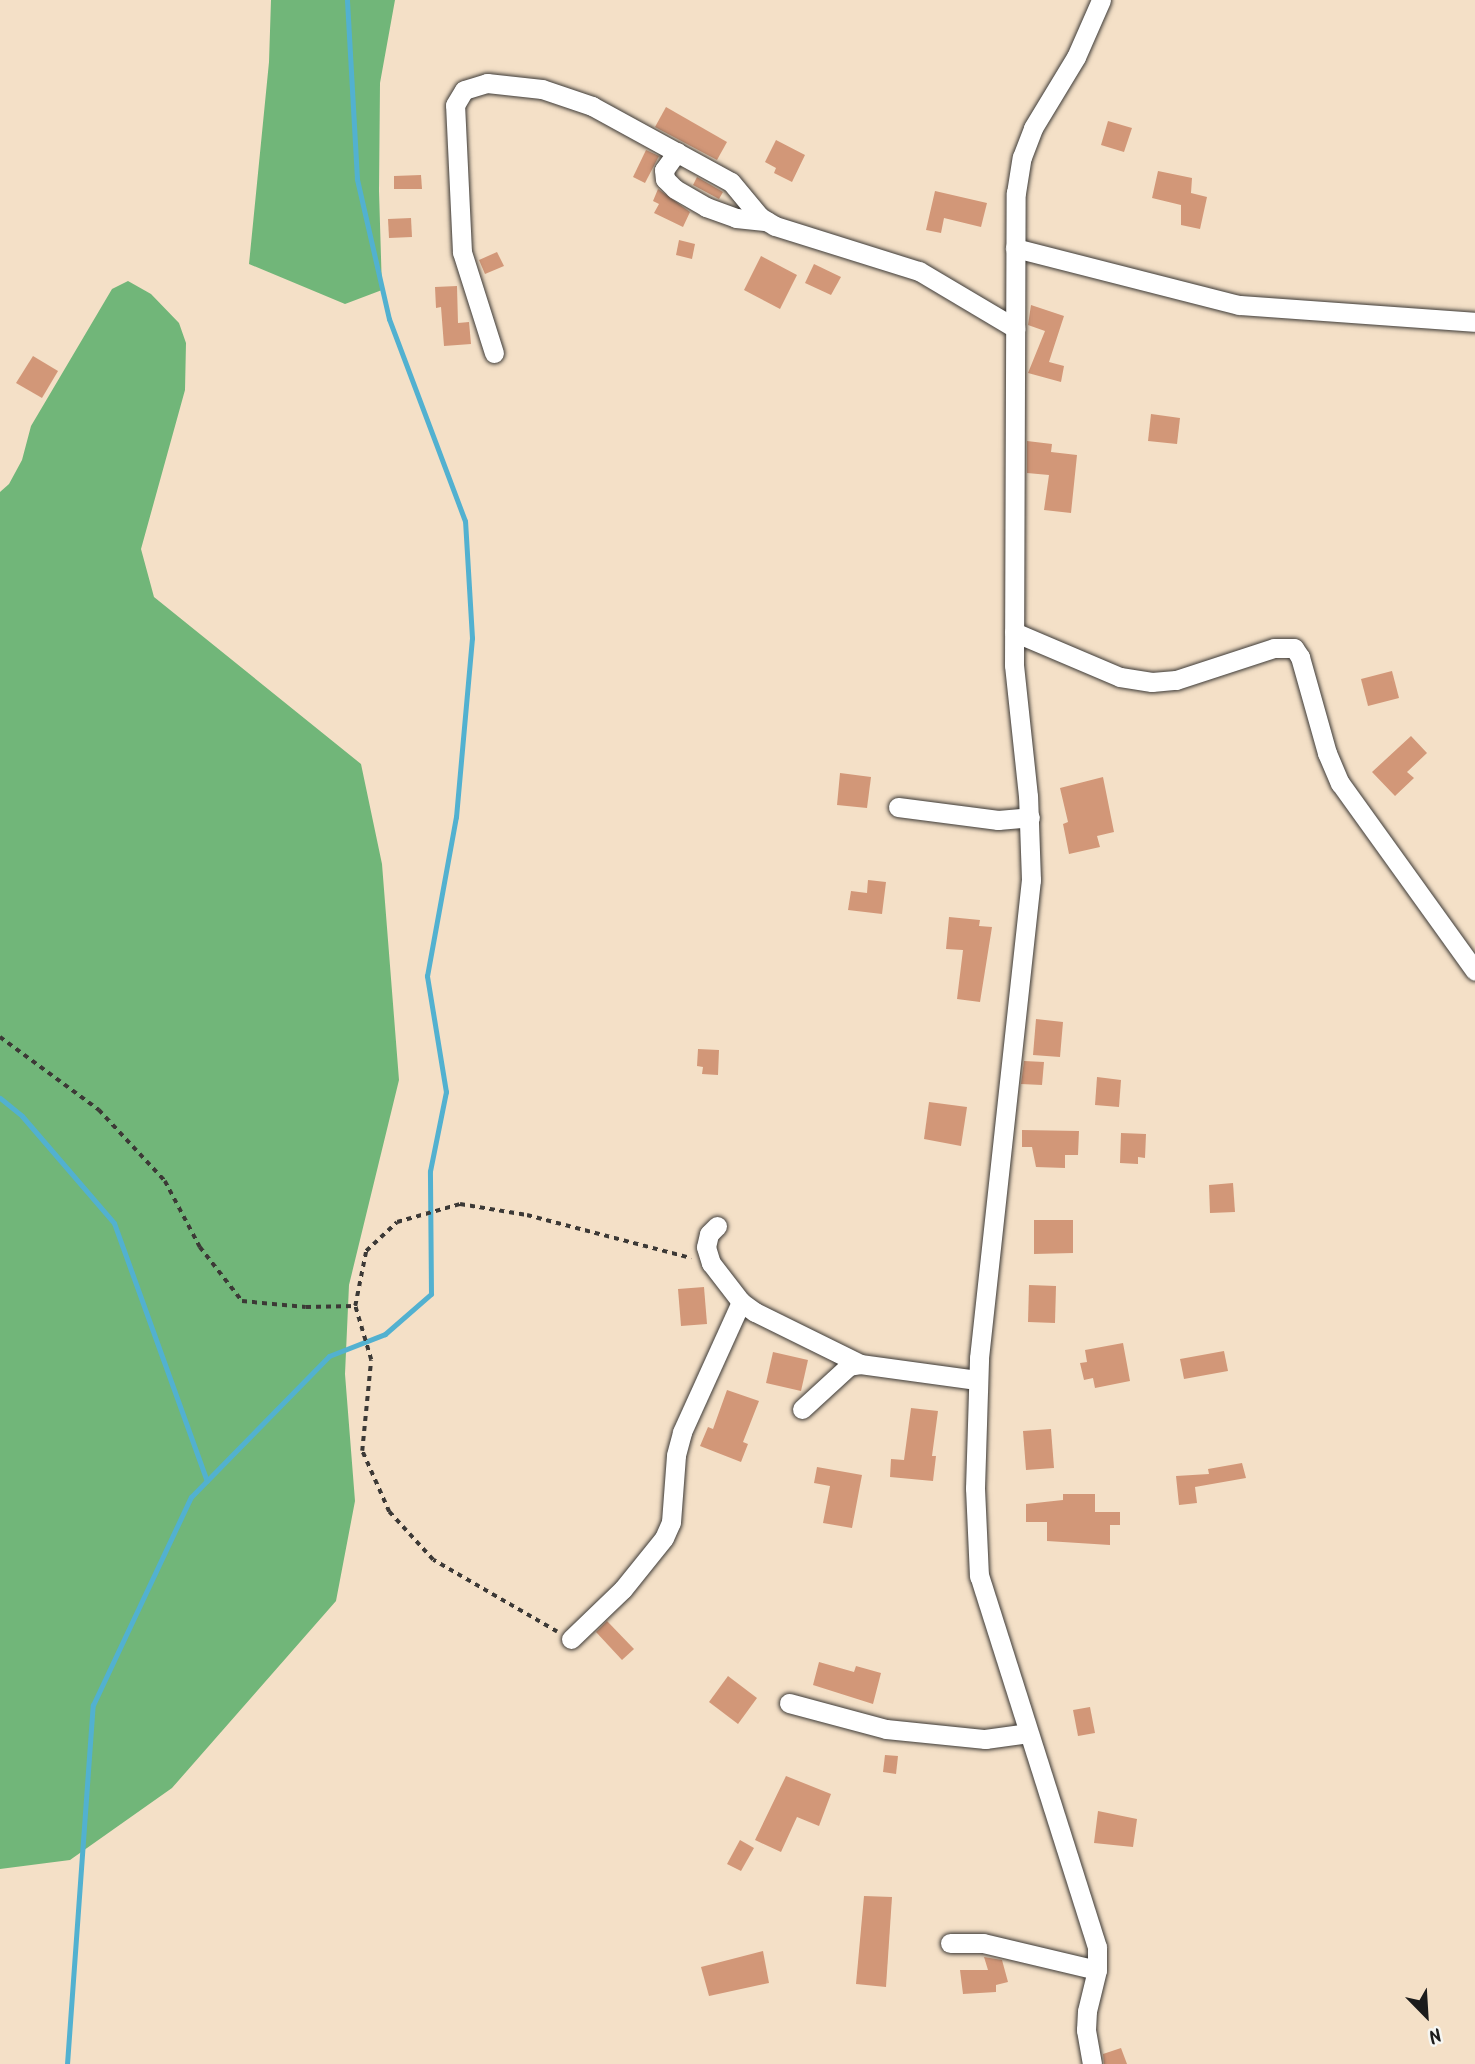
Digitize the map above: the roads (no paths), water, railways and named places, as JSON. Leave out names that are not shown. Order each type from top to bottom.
[{"type":"street","points":[[1092,2064],[1086,2031],[1087,2011],[1097,1970],[1092,1926],[979,1576],[975,1488],[977,1380],[1031,880],[1030,817],[1019,726],[1014,632],[1016,193],[1022,157],[1033,128],[1076,57],[1101,0]]},
{"type":"street","points":[[494,353],[462,253],[455,105],[458,96],[474,85],[487,83],[542,89],[592,106],[731,182],[768,222]]},
{"type":"street","points":[[677,152],[664,170],[665,179],[675,189],[706,207],[736,218],[768,222],[919,271],[1015,328]]},
{"type":"street","points":[[1015,248],[1239,305],[1474,322]]},
{"type":"street","points":[[1014,632],[1120,677],[1152,682],[1176,680],[1274,648],[1294,648],[1300,657],[1327,753],[1340,783],[1475,971]]},
{"type":"street","points":[[898,807],[998,820],[1030,817]]},
{"type":"street","points":[[717,1226],[709,1234],[706,1247],[711,1263],[741,1302],[766,1318],[860,1364]]},
{"type":"street","points":[[571,1639],[623,1589],[663,1538],[671,1522],[676,1455],[682,1432],[741,1302]]},
{"type":"street","points":[[802,1409],[849,1366],[860,1364],[977,1380]]},
{"type":"street","points":[[789,1703],[886,1729],[985,1739],[1029,1733]]},
{"type":"street","points":[[950,1943],[983,1943],[1097,1970]]},
{"type":"waterway","points":[[67,2064],[93,1705],[191,1497],[329,1356],[385,1334],[431,1294],[430,1171],[446,1092],[427,976],[456,817],[472,638],[465,521],[389,319],[357,179],[347,0]]},
{"type":"waterway","points":[[0,1098],[22,1116],[114,1223],[207,1481]]}]
